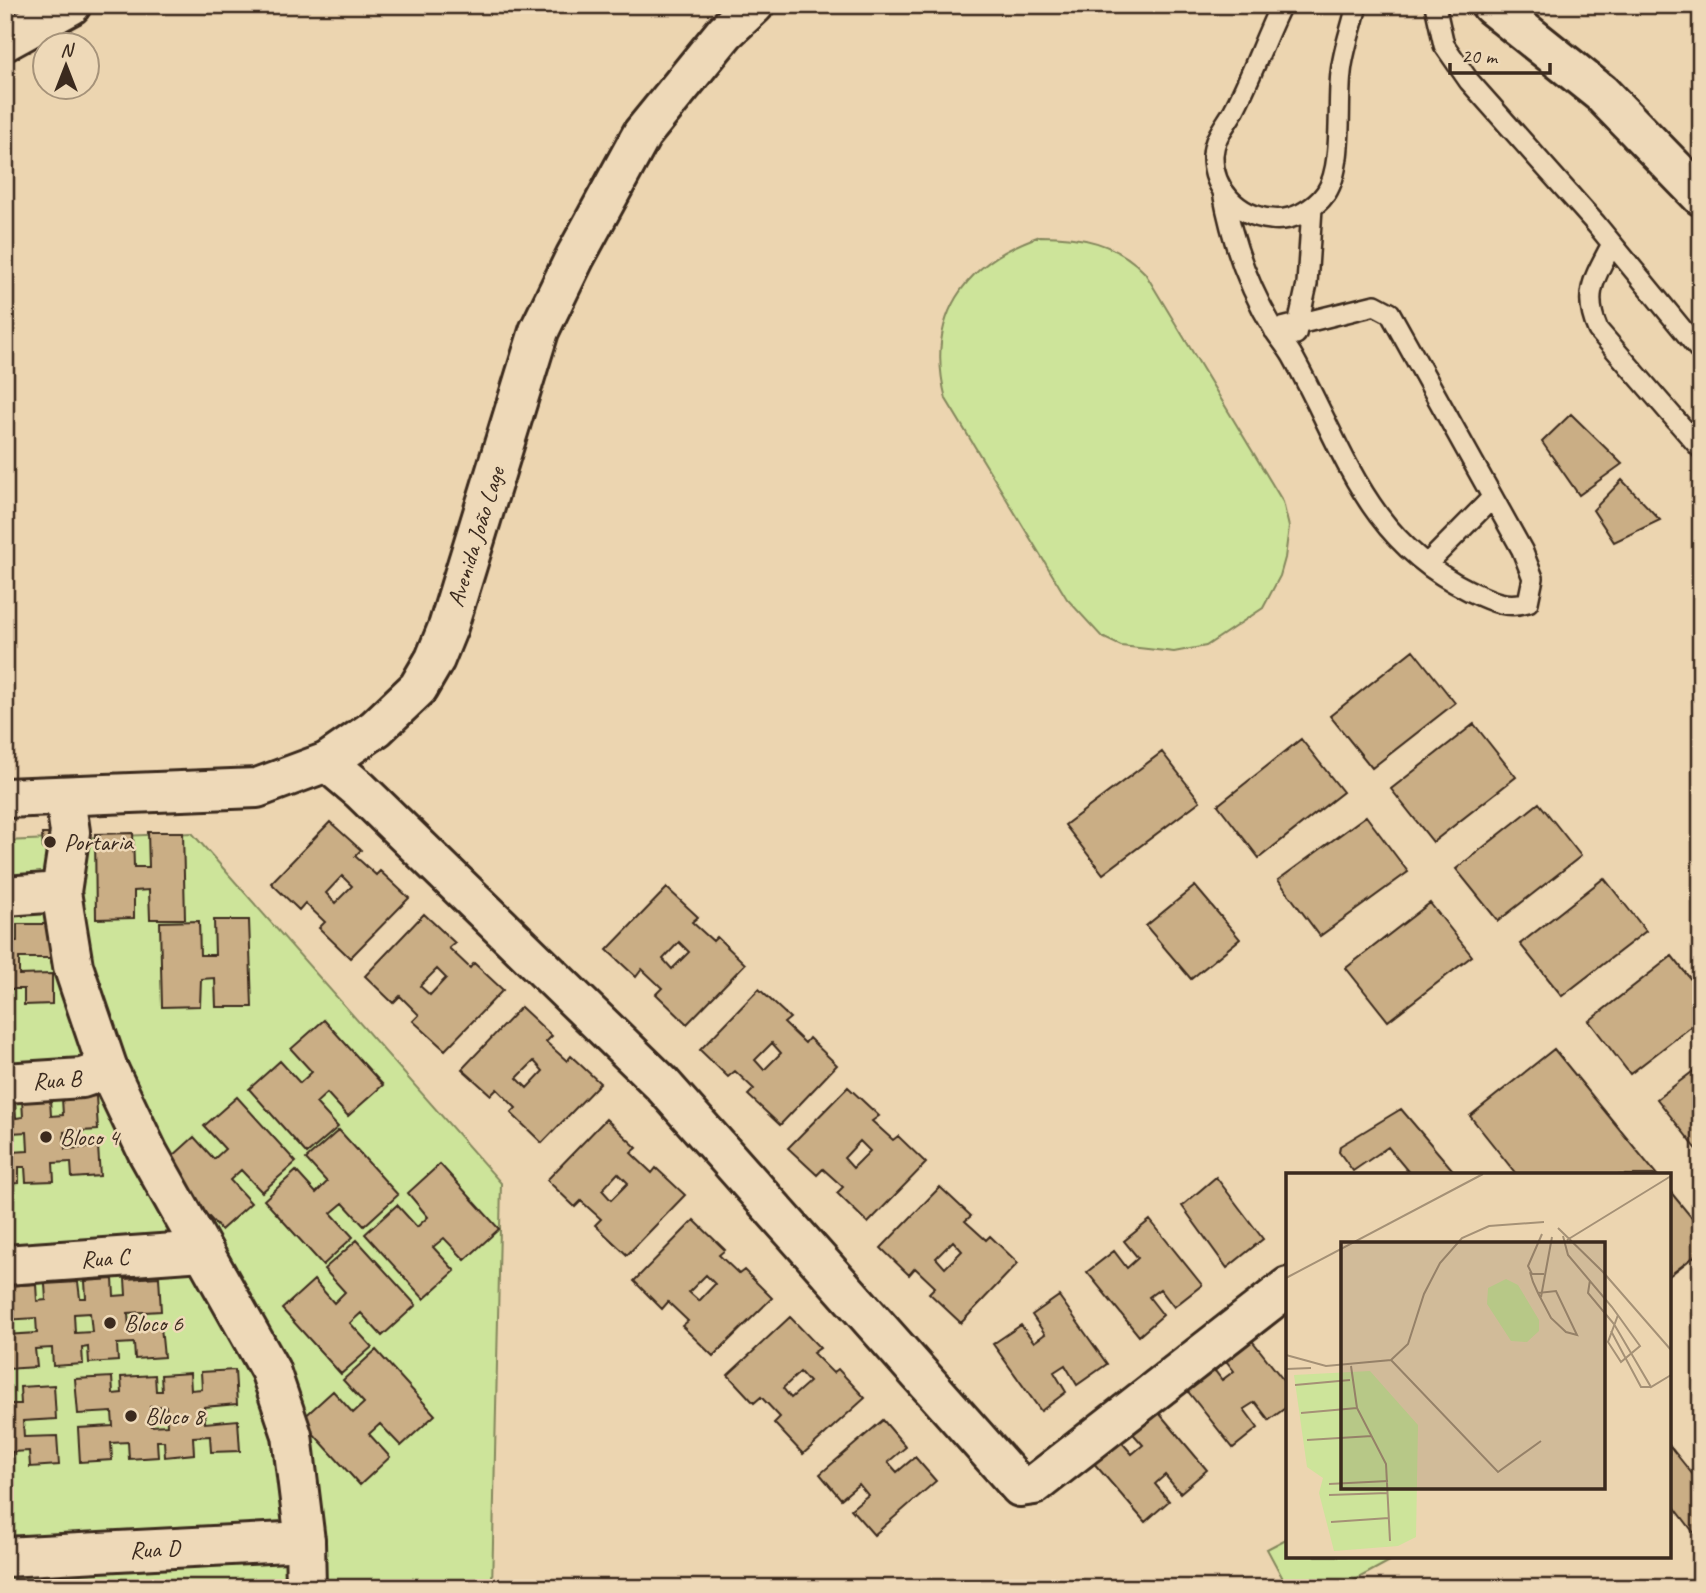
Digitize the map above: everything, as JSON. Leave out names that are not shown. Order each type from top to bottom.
[{"type":"street","points":[[5,41],[71,5]]},
{"type":"street","name":"Avenida João Lage","points":[[5,798],[65,798],[257,788],[327,762],[376,728],[418,688],[435,659],[448,627],[539,331],[575,257],[642,134],[725,32],[754,5]]},
{"type":"street","points":[[1491,5],[1601,93],[1701,196]]},
{"type":"street","points":[[327,762],[360,790],[662,1084],[1020,1487],[1034,1485],[1286,1289]]},
{"type":"street","points":[[65,798],[70,832],[61,892],[73,966],[108,1069],[148,1153],[270,1370],[292,1435],[305,1541],[306,1588]]},
{"type":"street","points":[[5,897],[61,892]]},
{"type":"street","name":"Rua B","points":[[5,1083],[82,1078],[108,1069]]},
{"type":"street","name":"Rua C","points":[[5,1265],[203,1251]]},
{"type":"street","name":"Rua D","points":[[5,1558],[305,1541]]},
{"type":"lane","points":[[1274,330],[1375,305],[1390,313],[1522,550],[1533,578],[1528,602],[1515,606],[1496,603],[1454,583],[1404,547],[1361,492],[1292,356],[1274,330],[1234,241],[1223,192],[1215,174],[1213,153],[1218,134],[1231,115],[1281,5]]},
{"type":"lane","points":[[1223,192],[1237,207],[1264,218],[1294,217],[1312,208],[1326,194],[1334,175],[1341,70],[1357,5]]},
{"type":"lane","points":[[1434,5],[1444,45],[1469,81],[1612,244],[1701,352]]},
{"type":"lane","points":[[1292,356],[1307,284],[1312,208]]},
{"type":"lane","points":[[1612,244],[1596,275],[1588,299],[1590,313],[1598,330],[1701,449]]},
{"type":"lane","points":[[1427,564],[1492,498]]},
{"type":"green space","points":[[1040,236],[1069,237],[1097,243],[1122,254],[1145,273],[1283,502],[1289,527],[1285,558],[1280,576],[1263,608],[1206,646],[1174,652],[1121,646],[1102,637],[1067,599],[946,399],[941,370],[941,343],[946,319],[956,297],[971,278],[990,261],[1013,247]]},
{"type":"green space","points":[[192,833],[501,1183],[492,1588],[5,1588],[5,841]]},
{"type":"green space","points":[[1286,1539],[1286,1558],[1395,1558],[1340,1588],[1288,1588],[1267,1549]]},
{"type":"building","points":[[1571,414],[1622,464],[1579,495],[1542,442]]},
{"type":"building","points":[[1622,480],[1660,520],[1614,542],[1593,510]]},
{"type":"building","points":[[1413,650],[1455,703],[1372,768],[1330,716]]},
{"type":"building","points":[[1474,724],[1516,777],[1433,842],[1391,789]]},
{"type":"building","points":[[1301,739],[1343,792],[1259,858],[1218,805]]},
{"type":"building","points":[[1162,752],[1200,801],[1103,874],[1065,825]]},
{"type":"building","points":[[1539,803],[1581,856],[1498,921],[1456,869]]},
{"type":"building","points":[[1366,816],[1408,872],[1320,936],[1278,880]]},
{"type":"building","points":[[330,822],[361,850],[355,856],[376,875],[380,871],[409,898],[350,958],[319,928],[325,922],[305,903],[299,910],[271,883]],"holes":[[[342,876],[352,886],[335,903],[326,893]]]},
{"type":"building","points":[[148,832],[183,832],[185,919],[150,919],[149,890],[134,891],[134,918],[96,919],[95,834],[133,833],[134,867],[149,867]]},
{"type":"building","name":"Portaria","points":[[42,834],[58,834],[58,849],[43,849]]},
{"type":"building","points":[[1604,878],[1646,931],[1562,996],[1520,944]]},
{"type":"building","points":[[1195,886],[1240,939],[1191,979],[1146,926]]},
{"type":"building","points":[[667,888],[698,917],[692,922],[713,941],[717,937],[745,964],[687,1024],[656,994],[662,988],[642,969],[636,977],[607,950]],"holes":[[[679,942],[689,952],[672,969],[663,959]]]},
{"type":"building","points":[[1430,903],[1472,956],[1388,1021],[1346,968]]},
{"type":"building","points":[[424,914],[455,943],[449,948],[470,968],[474,963],[503,990],[445,1050],[413,1021],[419,1015],[400,996],[393,1003],[365,976]],"holes":[[[437,969],[446,978],[430,995],[420,986]]]},
{"type":"building","points":[[214,920],[249,920],[252,1007],[216,1007],[215,978],[201,979],[200,1006],[162,1007],[160,922],[199,921],[200,955],[215,955]]},
{"type":"building","points":[[5,924],[6,941],[17,941],[17,924],[51,924],[52,958],[19,958],[19,975],[52,974],[52,1004],[24,1005],[24,989],[6,989],[5,1006]]},
{"type":"building","points":[[1672,956],[1701,992],[1701,1019],[1630,1074],[1589,1021]]},
{"type":"building","points":[[759,989],[790,1018],[784,1023],[805,1043],[809,1038],[837,1065],[780,1125],[748,1095],[754,1089],[735,1071],[728,1077],[700,1050]],"holes":[[[772,1043],[781,1053],[764,1070],[755,1060]]]},
{"type":"building","points":[[521,1007],[552,1036],[546,1042],[567,1061],[571,1056],[600,1083],[542,1143],[511,1113],[516,1108],[497,1089],[491,1095],[462,1069]],"holes":[[[534,1061],[543,1071],[527,1088],[517,1078]]]},
{"type":"building","points":[[324,1020],[383,1085],[348,1116],[327,1093],[316,1103],[338,1127],[307,1154],[249,1089],[280,1061],[300,1083],[312,1072],[291,1049]]},
{"type":"building","points":[[1554,1049],[1655,1173],[1515,1173],[1470,1116]]},
{"type":"building","points":[[1701,1065],[1701,1151],[1699,1152],[1657,1099]]},
{"type":"building","points":[[848,1087],[879,1116],[872,1121],[893,1140],[898,1136],[926,1163],[868,1223],[837,1193],[843,1187],[823,1169],[817,1175],[788,1148]],"holes":[[[860,1141],[870,1151],[853,1168],[844,1158]]]},
{"type":"building","name":"Bloco 4","points":[[96,1096],[98,1130],[64,1132],[65,1149],[98,1147],[100,1176],[72,1178],[71,1162],[53,1163],[54,1181],[26,1182],[25,1167],[19,1167],[19,1183],[5,1184],[5,1102],[15,1101],[16,1118],[23,1117],[22,1100],[50,1099],[51,1116],[63,1115],[62,1098]],"holes":[[[27,1132],[28,1151],[12,1152],[11,1133]]]},
{"type":"building","points":[[237,1097],[296,1162],[262,1192],[241,1170],[230,1180],[251,1203],[221,1230],[162,1166],[194,1137],[214,1159],[225,1149],[204,1126]]},
{"type":"building","points":[[1401,1109],[1455,1173],[1409,1173],[1388,1147],[1353,1171],[1339,1152],[1340,1146]]},
{"type":"building","points":[[606,1119],[637,1148],[631,1153],[652,1173],[656,1168],[685,1195],[627,1255],[595,1225],[601,1219],[581,1201],[575,1207],[547,1180]],"holes":[[[618,1173],[628,1183],[611,1200],[602,1190]]]},
{"type":"building","points":[[339,1130],[398,1195],[364,1226],[343,1203],[331,1213],[353,1237],[323,1265],[264,1200],[296,1171],[316,1193],[327,1182],[306,1159]]},
{"type":"building","points":[[440,1164],[499,1229],[465,1260],[444,1238],[433,1247],[455,1271],[424,1299],[365,1234],[397,1205],[417,1227],[428,1217],[408,1193]]},
{"type":"building","points":[[1216,1177],[1263,1239],[1227,1268],[1182,1206]]},
{"type":"building","points":[[940,1187],[971,1216],[965,1221],[986,1240],[990,1236],[1018,1263],[961,1323],[929,1293],[935,1287],[915,1268],[909,1275],[881,1248]],"holes":[[[953,1241],[962,1251],[945,1268],[936,1258]]]},
{"type":"building","points":[[1671,1192],[1701,1229],[1701,1251],[1671,1274]]},
{"type":"building","points":[[694,1220],[725,1250],[719,1255],[739,1274],[744,1270],[772,1298],[713,1356],[682,1326],[688,1321],[668,1302],[662,1309],[634,1281]],"holes":[[[706,1275],[715,1284],[699,1301],[689,1292]]]},
{"type":"building","points":[[1150,1220],[1202,1285],[1174,1307],[1160,1289],[1149,1297],[1163,1315],[1139,1336],[1087,1272],[1114,1251],[1127,1268],[1138,1258],[1124,1241]]},
{"type":"building","points":[[357,1240],[416,1305],[382,1336],[361,1313],[350,1323],[372,1347],[341,1374],[282,1309],[314,1280],[334,1303],[345,1292],[324,1269]]},
{"type":"building","name":"Bloco 6","points":[[159,1277],[161,1311],[128,1313],[129,1329],[161,1327],[164,1357],[135,1359],[134,1343],[117,1344],[118,1361],[89,1363],[88,1347],[82,1348],[83,1364],[53,1366],[52,1348],[35,1349],[37,1367],[5,1369],[5,1335],[37,1333],[36,1318],[5,1320],[5,1286],[36,1284],[37,1301],[46,1300],[45,1284],[78,1282],[80,1298],[86,1298],[85,1281],[113,1279],[114,1296],[126,1295],[125,1279]],"holes":[[[90,1313],[92,1332],[75,1333],[74,1314]]]},
{"type":"building","points":[[1059,1296],[1107,1364],[1077,1385],[1065,1365],[1054,1372],[1066,1392],[1041,1411],[993,1344],[1021,1325],[1034,1342],[1045,1334],[1032,1315]]},
{"type":"building","points":[[790,1317],[820,1348],[813,1353],[833,1373],[838,1369],[865,1398],[803,1454],[774,1423],[780,1417],[761,1397],[754,1403],[728,1375]],"holes":[[[800,1372],[809,1382],[791,1398],[783,1388]]]},
{"type":"building","points":[[1246,1333],[1286,1383],[1286,1407],[1269,1420],[1255,1402],[1244,1409],[1258,1428],[1233,1448],[1182,1384],[1209,1363],[1222,1380],[1234,1371],[1220,1353]]},
{"type":"building","points":[[376,1350],[435,1415],[401,1446],[380,1424],[369,1434],[390,1457],[360,1485],[301,1420],[333,1391],[353,1413],[364,1403],[343,1380]]},
{"type":"building","name":"Bloco 8","points":[[235,1370],[237,1404],[204,1407],[205,1423],[238,1420],[240,1451],[211,1452],[210,1436],[193,1437],[194,1454],[165,1457],[164,1441],[157,1441],[158,1457],[129,1459],[128,1442],[111,1443],[112,1460],[80,1462],[78,1428],[113,1426],[112,1412],[78,1414],[75,1379],[112,1377],[113,1394],[122,1393],[121,1377],[155,1375],[156,1391],[162,1391],[161,1375],[190,1373],[191,1390],[202,1389],[201,1372]],"holes":[[[166,1406],[167,1425],[151,1426],[150,1407]]]},
{"type":"building","points":[[54,1385],[56,1419],[23,1421],[24,1437],[57,1436],[59,1465],[30,1467],[29,1451],[12,1452],[13,1470],[5,1470],[5,1388],[9,1388],[10,1404],[21,1404],[20,1387]]},
{"type":"building","points":[[1154,1407],[1207,1470],[1180,1493],[1165,1475],[1155,1484],[1169,1501],[1145,1522],[1092,1461],[1118,1438],[1132,1454],[1143,1445],[1128,1428]]},
{"type":"building","points":[[883,1420],[906,1447],[888,1462],[897,1472],[915,1457],[936,1481],[874,1535],[851,1509],[868,1495],[859,1484],[841,1499],[820,1474]]},
{"type":"building","points":[[1671,1448],[1701,1485],[1701,1529],[1694,1533],[1671,1503]]},
{"type":"place","name":"Portaria","points":[[50,842]]},
{"type":"place","name":"Bloco 4","points":[[46,1137]]},
{"type":"place","name":"Bloco 6","points":[[110,1323]]},
{"type":"place","name":"Bloco 8","points":[[131,1416]]}]
